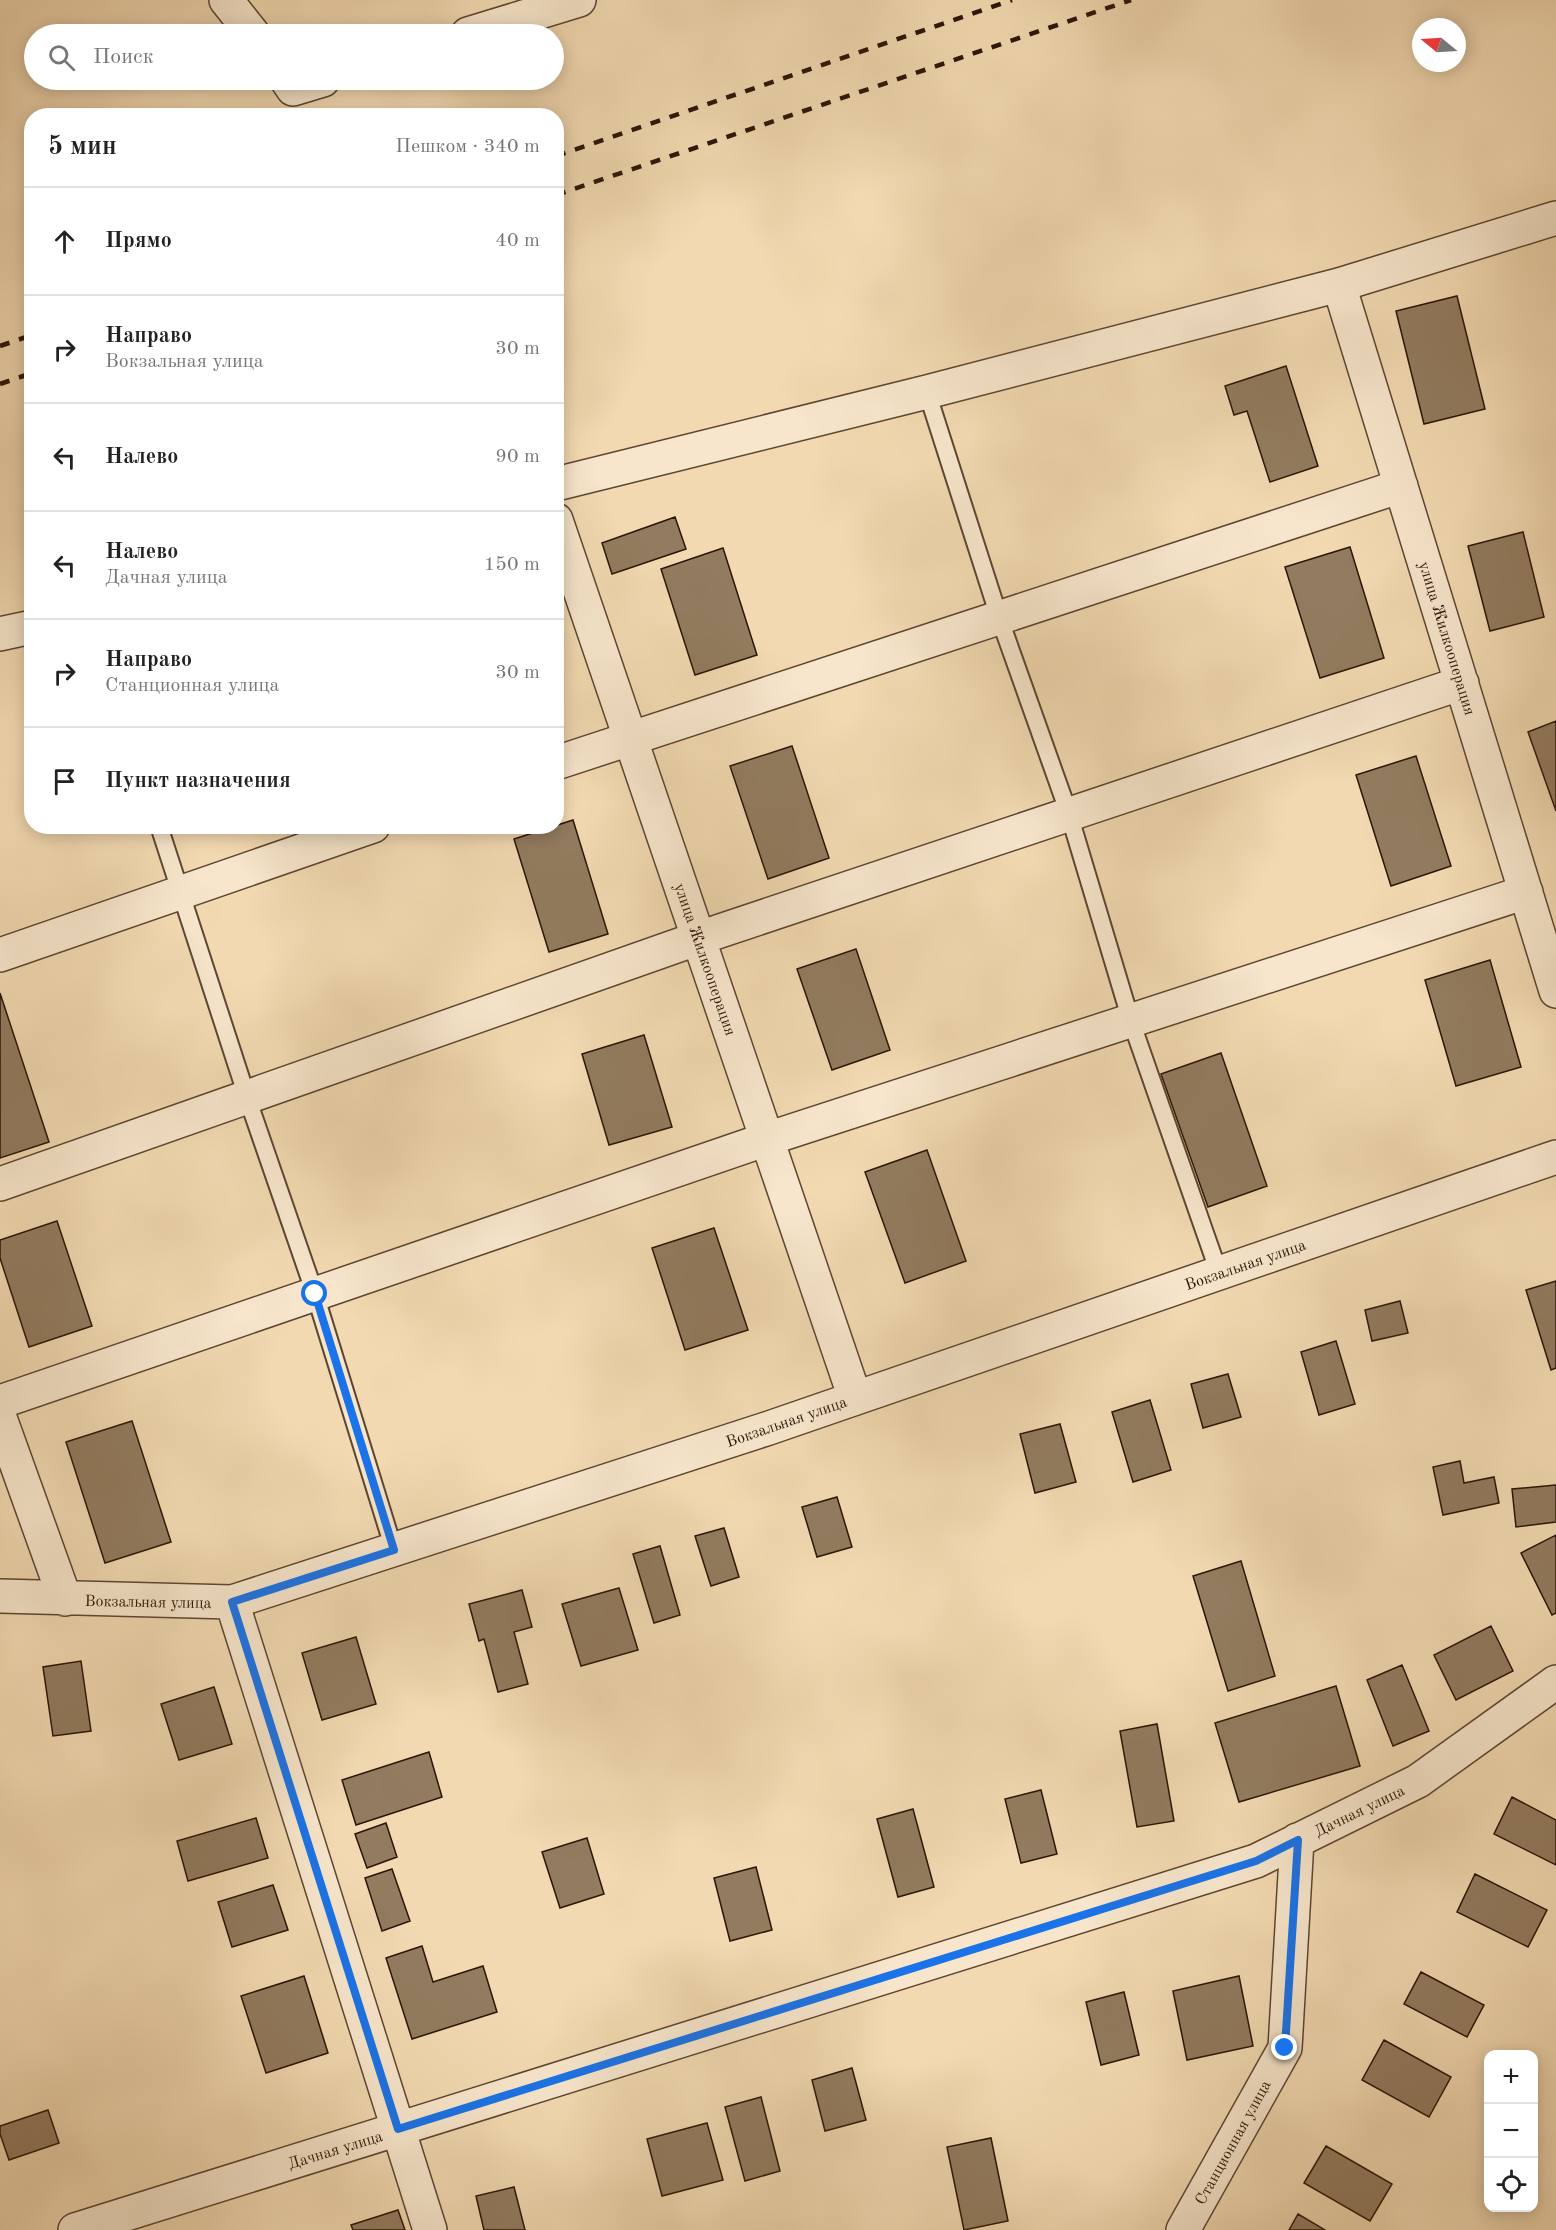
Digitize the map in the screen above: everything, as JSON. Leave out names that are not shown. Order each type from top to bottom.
[{"type":"street","points":[[226,0],[244,24]]},
{"type":"street","points":[[501,24],[579,0]]},
{"type":"street","points":[[564,482],[927,392],[1339,285],[1556,218]]},
{"type":"street","name":"улица Жилкооперация","points":[[1339,285],[1556,991]]},
{"type":"street","points":[[564,760],[1401,486]]},
{"type":"street","name":"улица Жилкооперация","points":[[564,543],[855,1398]]},
{"type":"street","points":[[0,634],[24,629]]},
{"type":"street","points":[[0,1184],[699,938],[1462,683]]},
{"type":"street","points":[[0,955],[350,834]]},
{"type":"street","points":[[0,1402],[767,1139],[1526,892]]},
{"type":"street","name":"Вокзальная улица","points":[[0,1596],[232,1602],[855,1398],[1556,1157]]},
{"type":"street","points":[[0,1418],[65,1599]]},
{"type":"street","points":[[232,1602],[430,2230]]},
{"type":"street","name":"Дачная улица","points":[[75,2230],[1256,1861],[1419,1781],[1556,1682]]},
{"type":"street","name":"Станционная улица","points":[[1184,2230],[1285,2048],[1298,1840]]},
{"type":"lane","points":[[927,392],[999,617],[1069,814],[1131,1021],[1219,1273]]},
{"type":"lane","points":[[162,834],[247,1097],[315,1294],[394,1550]]},
{"type":"building","points":[[1457,296],[1485,409],[1424,424],[1396,311]]},
{"type":"building","points":[[1286,366],[1318,466],[1270,482],[1247,411],[1234,415],[1225,386]]},
{"type":"building","points":[[675,517],[686,549],[612,574],[602,543]]},
{"type":"building","points":[[1523,532],[1544,617],[1490,631],[1468,546]]},
{"type":"building","points":[[1350,547],[1384,658],[1320,678],[1285,567]]},
{"type":"building","points":[[723,548],[757,655],[695,675],[661,569]]},
{"type":"building","points":[[1556,721],[1556,811],[1528,732]]},
{"type":"building","points":[[792,746],[829,858],[768,879],[730,766]]},
{"type":"building","points":[[1416,756],[1451,866],[1391,886],[1356,775]]},
{"type":"building","points":[[573,820],[608,934],[549,952],[514,839],[530,834],[564,834],[564,823]]},
{"type":"building","points":[[856,949],[890,1050],[832,1070],[797,969]]},
{"type":"building","points":[[1490,960],[1521,1067],[1456,1086],[1425,980]]},
{"type":"building","points":[[0,993],[49,1142],[0,1158]]},
{"type":"building","points":[[644,1035],[672,1127],[609,1145],[582,1054]]},
{"type":"building","points":[[1221,1053],[1267,1186],[1208,1207],[1161,1074]]},
{"type":"building","points":[[927,1150],[966,1261],[905,1283],[865,1172]]},
{"type":"building","points":[[57,1221],[92,1326],[29,1347],[0,1258],[0,1240]]},
{"type":"building","points":[[714,1228],[748,1330],[685,1350],[652,1248]]},
{"type":"building","points":[[1556,1281],[1556,1368],[1551,1370],[1526,1290]]},
{"type":"building","points":[[1400,1301],[1408,1333],[1372,1341],[1365,1310]]},
{"type":"building","points":[[1336,1341],[1355,1404],[1319,1415],[1301,1352]]},
{"type":"building","points":[[1228,1374],[1241,1417],[1203,1428],[1191,1384]]},
{"type":"building","points":[[1150,1400],[1171,1470],[1133,1482],[1112,1412]]},
{"type":"building","points":[[132,1421],[171,1542],[105,1563],[66,1442]]},
{"type":"building","points":[[1060,1424],[1076,1482],[1035,1493],[1020,1434]]},
{"type":"building","points":[[1460,1461],[1464,1483],[1494,1477],[1499,1503],[1443,1515],[1433,1467]]},
{"type":"building","points":[[1556,1485],[1556,1522],[1516,1527],[1512,1489]]},
{"type":"building","points":[[837,1497],[852,1547],[817,1557],[802,1507]]},
{"type":"building","points":[[724,1528],[739,1577],[711,1586],[695,1536]]},
{"type":"building","points":[[1556,1535],[1556,1613],[1552,1615],[1521,1553]]},
{"type":"building","points":[[660,1546],[680,1615],[654,1623],[633,1554]]},
{"type":"building","points":[[1241,1561],[1275,1676],[1228,1691],[1193,1576]]},
{"type":"building","points":[[619,1588],[638,1650],[581,1666],[562,1604]]},
{"type":"building","points":[[522,1590],[532,1627],[514,1632],[528,1684],[498,1692],[484,1639],[479,1641],[469,1604]]},
{"type":"building","points":[[1491,1626],[1513,1671],[1456,1700],[1434,1655]]},
{"type":"building","points":[[356,1637],[376,1704],[322,1720],[302,1653]]},
{"type":"building","points":[[81,1661],[91,1731],[53,1736],[43,1667]]},
{"type":"building","points":[[1402,1665],[1429,1731],[1393,1746],[1367,1680]]},
{"type":"building","points":[[1336,1686],[1360,1766],[1239,1802],[1215,1723]]},
{"type":"building","points":[[214,1687],[232,1744],[179,1760],[161,1704]]},
{"type":"building","points":[[1157,1724],[1174,1821],[1137,1827],[1120,1731]]},
{"type":"building","points":[[429,1752],[442,1797],[356,1825],[342,1780]]},
{"type":"building","points":[[1041,1790],[1057,1854],[1021,1863],[1005,1799]]},
{"type":"building","points":[[1512,1797],[1556,1820],[1556,1865],[1494,1834]]},
{"type":"building","points":[[913,1809],[934,1887],[898,1897],[877,1819]]},
{"type":"building","points":[[256,1818],[268,1858],[188,1881],[177,1841]]},
{"type":"building","points":[[386,1823],[397,1857],[367,1868],[355,1834]]},
{"type":"building","points":[[587,1838],[604,1894],[560,1908],[542,1852]]},
{"type":"building","points":[[756,1867],[772,1930],[730,1941],[714,1878]]},
{"type":"building","points":[[392,1869],[410,1921],[382,1931],[365,1878]]},
{"type":"building","points":[[1475,1874],[1547,1910],[1528,1947],[1457,1912]]},
{"type":"building","points":[[273,1885],[288,1930],[232,1947],[218,1902]]},
{"type":"building","points":[[422,1946],[433,1982],[483,1966],[497,2012],[412,2039],[386,1958]]},
{"type":"building","points":[[1421,1972],[1484,2005],[1467,2037],[1404,2004]]},
{"type":"building","points":[[304,1976],[328,2053],[266,2073],[241,1996]]},
{"type":"building","points":[[1239,1976],[1253,2046],[1187,2060],[1173,1991]]},
{"type":"building","points":[[1124,1992],[1139,2055],[1101,2065],[1086,2002]]},
{"type":"building","points":[[1384,2040],[1451,2077],[1429,2117],[1362,2080]]},
{"type":"building","points":[[852,2068],[866,2120],[825,2131],[812,2080]]},
{"type":"building","points":[[761,2097],[780,2171],[745,2181],[725,2107]]},
{"type":"building","points":[[48,2110],[59,2143],[9,2160],[0,2134],[0,2126]]},
{"type":"building","points":[[707,2123],[723,2180],[662,2196],[647,2139]]},
{"type":"building","points":[[991,2138],[1008,2221],[964,2230],[947,2147]]},
{"type":"building","points":[[1326,2146],[1392,2184],[1370,2221],[1304,2183]]},
{"type":"building","points":[[514,2187],[525,2230],[484,2230],[476,2196]]},
{"type":"building","points":[[398,2210],[405,2230],[353,2230],[351,2225]]},
{"type":"building","points":[[1298,2214],[1325,2230],[1289,2230]]},
{"type":"railway","points":[[564,153],[1012,0]]},
{"type":"railway","points":[[564,192],[1131,0]]},
{"type":"railway","points":[[0,346],[24,338]]},
{"type":"railway","points":[[0,384],[24,376]]},
{"type":"route","points":[[315,1294],[394,1550],[232,1602],[398,2129],[1256,1861],[1298,1840],[1285,2048]]}]
